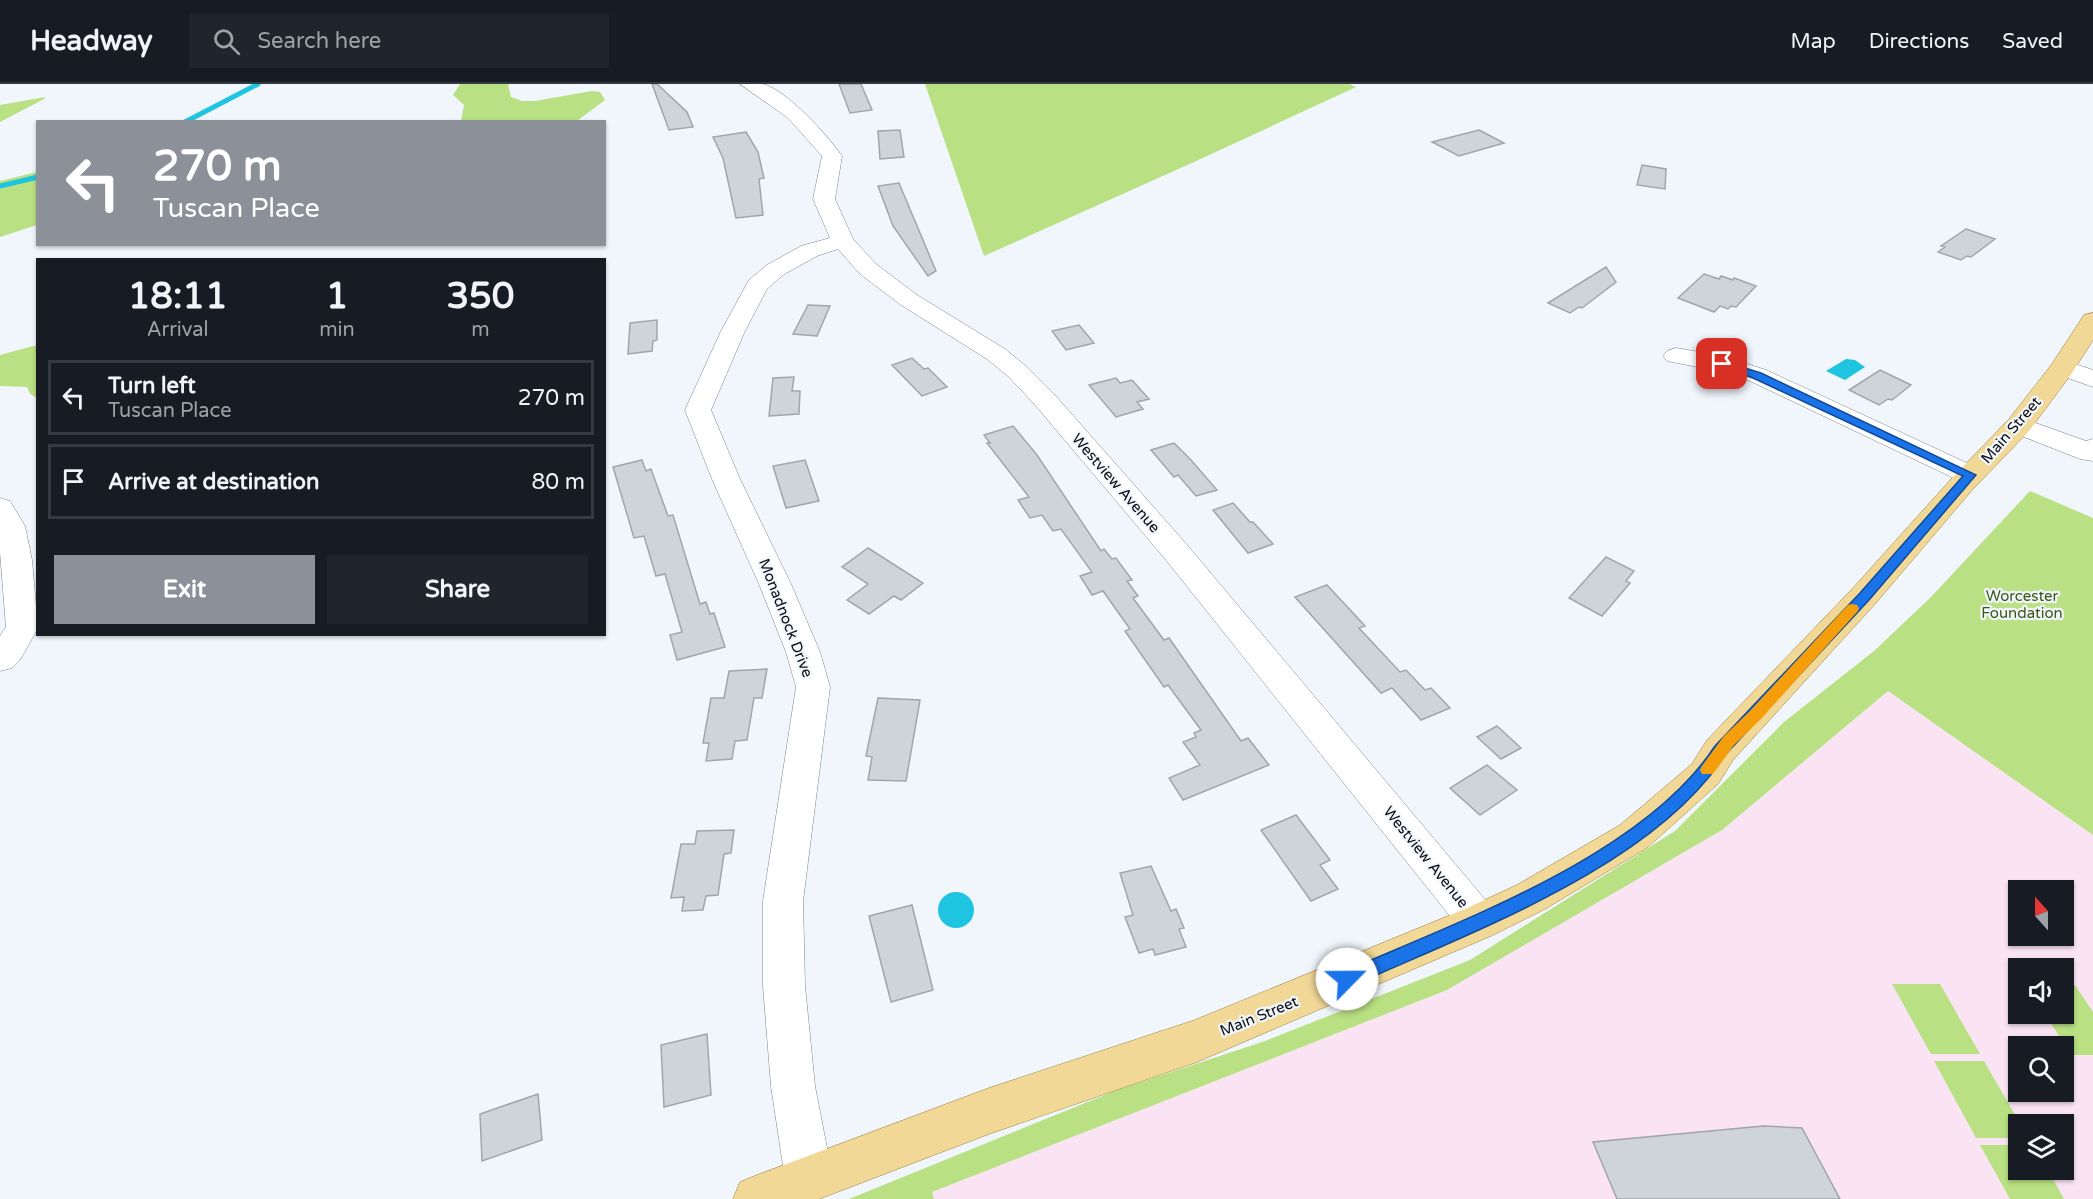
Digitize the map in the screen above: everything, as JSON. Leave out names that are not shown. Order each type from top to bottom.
[{"type":"main road","name":"Main Street","points":[[757,1199],[989,1111],[1197,1041],[1479,922],[1531,897],[1612,850],[1648,826],[1705,774],[1720,750],[1888,570],[1970,475],[2019,425],[2062,368],[2093,320]]},
{"type":"street","name":"Westview Avenue","points":[[749,84],[788,106],[832,156],[824,200],[843,241],[868,269],[909,300],[996,354],[1018,372],[1045,400],[1177,553],[1479,922]]},
{"type":"street","name":"Monadnock Drive","points":[[809,1179],[793,1086],[784,986],[783,901],[813,687],[803,652],[776,584],[726,479],[698,410],[733,331],[757,285],[776,270],[809,251],[843,241]]},
{"type":"street","points":[[1676,356],[1722,364],[1757,375],[1970,475]]},
{"type":"street","points":[[2062,368],[2093,379]]},
{"type":"street","points":[[2019,425],[2090,453],[2093,448]]},
{"type":"street","points":[[0,508],[10,526],[17,560],[11,618],[22,627],[0,659]]},
{"type":"shaded area","points":[[1888,691],[2093,835],[2093,1199],[934,1199],[932,1192],[1447,990],[1722,830]]},
{"type":"green space","points":[[460,84],[508,84],[511,97],[522,101],[535,101],[592,91],[600,92],[605,100],[578,120],[461,120],[464,105],[453,95]]},
{"type":"green space","points":[[925,84],[1349,84],[1356,87],[984,256]]},
{"type":"green space","points":[[45,97],[44,99],[0,122],[0,105]]},
{"type":"green space","points":[[36,172],[36,225],[0,237],[0,181]]},
{"type":"green space","points":[[36,345],[36,397],[30,394],[27,387],[0,386],[0,355]]},
{"type":"green space","name":"Worcester Foundation","points":[[2030,491],[2093,518],[2093,835],[1888,691],[1722,830],[1447,990],[932,1192],[934,1199],[849,1199],[1117,1090],[1265,1041],[1470,960],[1675,831],[1784,722],[1874,651],[1931,597]]},
{"type":"green space","points":[[1892,984],[1940,984],[1980,1054],[1931,1054]]},
{"type":"green space","points":[[2075,985],[2093,1012],[2093,1055],[2074,1055],[2074,1036],[2059,1036],[2051,1024],[2074,1024]]},
{"type":"green space","points":[[1934,1061],[1984,1061],[2015,1114],[2008,1114],[2008,1138],[1976,1138]]},
{"type":"green space","points":[[1980,1145],[2008,1145],[2008,1180],[2054,1180],[2064,1199],[2010,1199]]},
{"type":"water","points":[[1846,359],[1855,360],[1865,367],[1845,380],[1826,371]]},
{"type":"water","points":[[956,892],[969,897],[974,910],[969,923],[956,928],[943,923],[938,910],[943,897]]},
{"type":"building","points":[[652,84],[657,84],[687,112],[693,127],[669,130]]},
{"type":"building","points":[[839,84],[861,84],[872,110],[850,113]]},
{"type":"building","points":[[900,130],[904,157],[880,159],[878,131]]},
{"type":"building","points":[[1479,130],[1504,143],[1459,156],[1432,142]]},
{"type":"building","points":[[746,132],[758,152],[764,178],[759,179],[763,215],[736,218],[723,158],[713,137]]},
{"type":"building","points":[[1642,165],[1666,169],[1665,189],[1637,185]]},
{"type":"building","points":[[899,183],[936,271],[928,276],[893,226],[878,186]]},
{"type":"building","points":[[1966,229],[1995,239],[1971,257],[1967,256],[1961,260],[1938,252],[1945,247],[1941,246]]},
{"type":"building","points":[[1606,267],[1616,282],[1582,308],[1579,307],[1570,313],[1548,303]]},
{"type":"building","points":[[1704,274],[1719,279],[1721,276],[1733,280],[1734,278],[1756,286],[1736,307],[1731,306],[1728,309],[1720,306],[1714,312],[1678,298]]},
{"type":"building","points":[[808,305],[830,306],[817,336],[793,334]]},
{"type":"building","points":[[657,320],[657,340],[653,341],[652,351],[628,354],[630,323]]},
{"type":"building","points":[[1079,325],[1094,343],[1066,350],[1052,331]]},
{"type":"building","points":[[912,358],[924,369],[928,368],[947,387],[922,396],[892,365]]},
{"type":"building","points":[[1880,370],[1911,385],[1892,400],[1888,399],[1879,405],[1849,390]]},
{"type":"building","points":[[794,377],[792,391],[800,391],[799,414],[769,416],[773,378]]},
{"type":"building","points":[[1116,378],[1120,383],[1132,380],[1149,399],[1137,402],[1143,409],[1116,417],[1089,385]]},
{"type":"building","points":[[1013,426],[1037,455],[1101,551],[1104,549],[1112,559],[1116,558],[1132,580],[1127,581],[1138,596],[1133,598],[1164,640],[1169,638],[1241,741],[1248,738],[1269,765],[1183,800],[1169,778],[1200,765],[1183,742],[1196,737],[1194,733],[1201,730],[1168,685],[1164,687],[1125,631],[1130,629],[1103,591],[1092,595],[1080,576],[1092,572],[1061,529],[1053,531],[1042,515],[1030,518],[1018,500],[1029,497],[987,443],[990,443],[984,435]]},
{"type":"building","points":[[1174,443],[1217,490],[1196,496],[1178,475],[1174,477],[1151,450]]},
{"type":"building","points":[[642,460],[646,471],[651,469],[668,516],[673,515],[700,604],[706,602],[710,614],[714,613],[725,647],[677,660],[670,635],[682,632],[665,574],[656,576],[644,536],[634,538],[613,467]]},
{"type":"building","points":[[805,460],[819,501],[786,508],[773,466]]},
{"type":"building","points":[[1233,503],[1273,544],[1248,553],[1213,510]]},
{"type":"building","points":[[868,548],[923,583],[901,600],[894,596],[869,614],[847,600],[868,584],[842,567]]},
{"type":"building","points":[[1606,557],[1634,571],[1626,581],[1630,583],[1602,616],[1569,598]]},
{"type":"building","points":[[1327,585],[1365,626],[1359,628],[1400,672],[1406,670],[1425,690],[1431,688],[1450,708],[1421,720],[1392,688],[1381,693],[1295,597]]},
{"type":"building","points":[[767,669],[762,698],[754,698],[747,740],[735,741],[732,759],[706,761],[709,743],[703,743],[711,698],[724,698],[729,671]]},
{"type":"building","points":[[878,698],[920,700],[906,781],[868,780],[872,757],[866,756]]},
{"type":"building","points":[[1497,726],[1521,748],[1501,759],[1477,737]]},
{"type":"building","points":[[1487,765],[1517,790],[1480,815],[1450,788]]},
{"type":"building","points":[[1296,815],[1330,860],[1320,865],[1338,889],[1311,901],[1261,830]]},
{"type":"building","points":[[734,830],[731,853],[724,854],[718,895],[706,896],[703,910],[682,911],[684,897],[671,898],[681,844],[695,844],[697,831]]},
{"type":"building","points":[[1151,866],[1171,911],[1176,909],[1184,928],[1179,929],[1186,947],[1155,955],[1153,949],[1139,953],[1125,917],[1133,915],[1120,873]]},
{"type":"building","points":[[912,905],[933,990],[891,1002],[869,916]]},
{"type":"building","points":[[707,1034],[711,1095],[664,1107],[661,1045]]},
{"type":"building","points":[[538,1094],[542,1140],[482,1161],[480,1114]]},
{"type":"building","points":[[1763,1126],[1802,1128],[1840,1199],[1617,1199],[1593,1142]]},
{"type":"waterway","points":[[189,120],[258,84]]},
{"type":"waterway","points":[[0,186],[36,177]]},
{"type":"slow traffic","points":[[1707,770],[1729,740],[1756,715],[1852,609]]},
{"type":"route","points":[[1347,979],[1531,897],[1605,855],[1648,826],[1705,774],[1720,750],[1756,715],[1892,566],[1970,475],[1757,375],[1722,364]]}]
